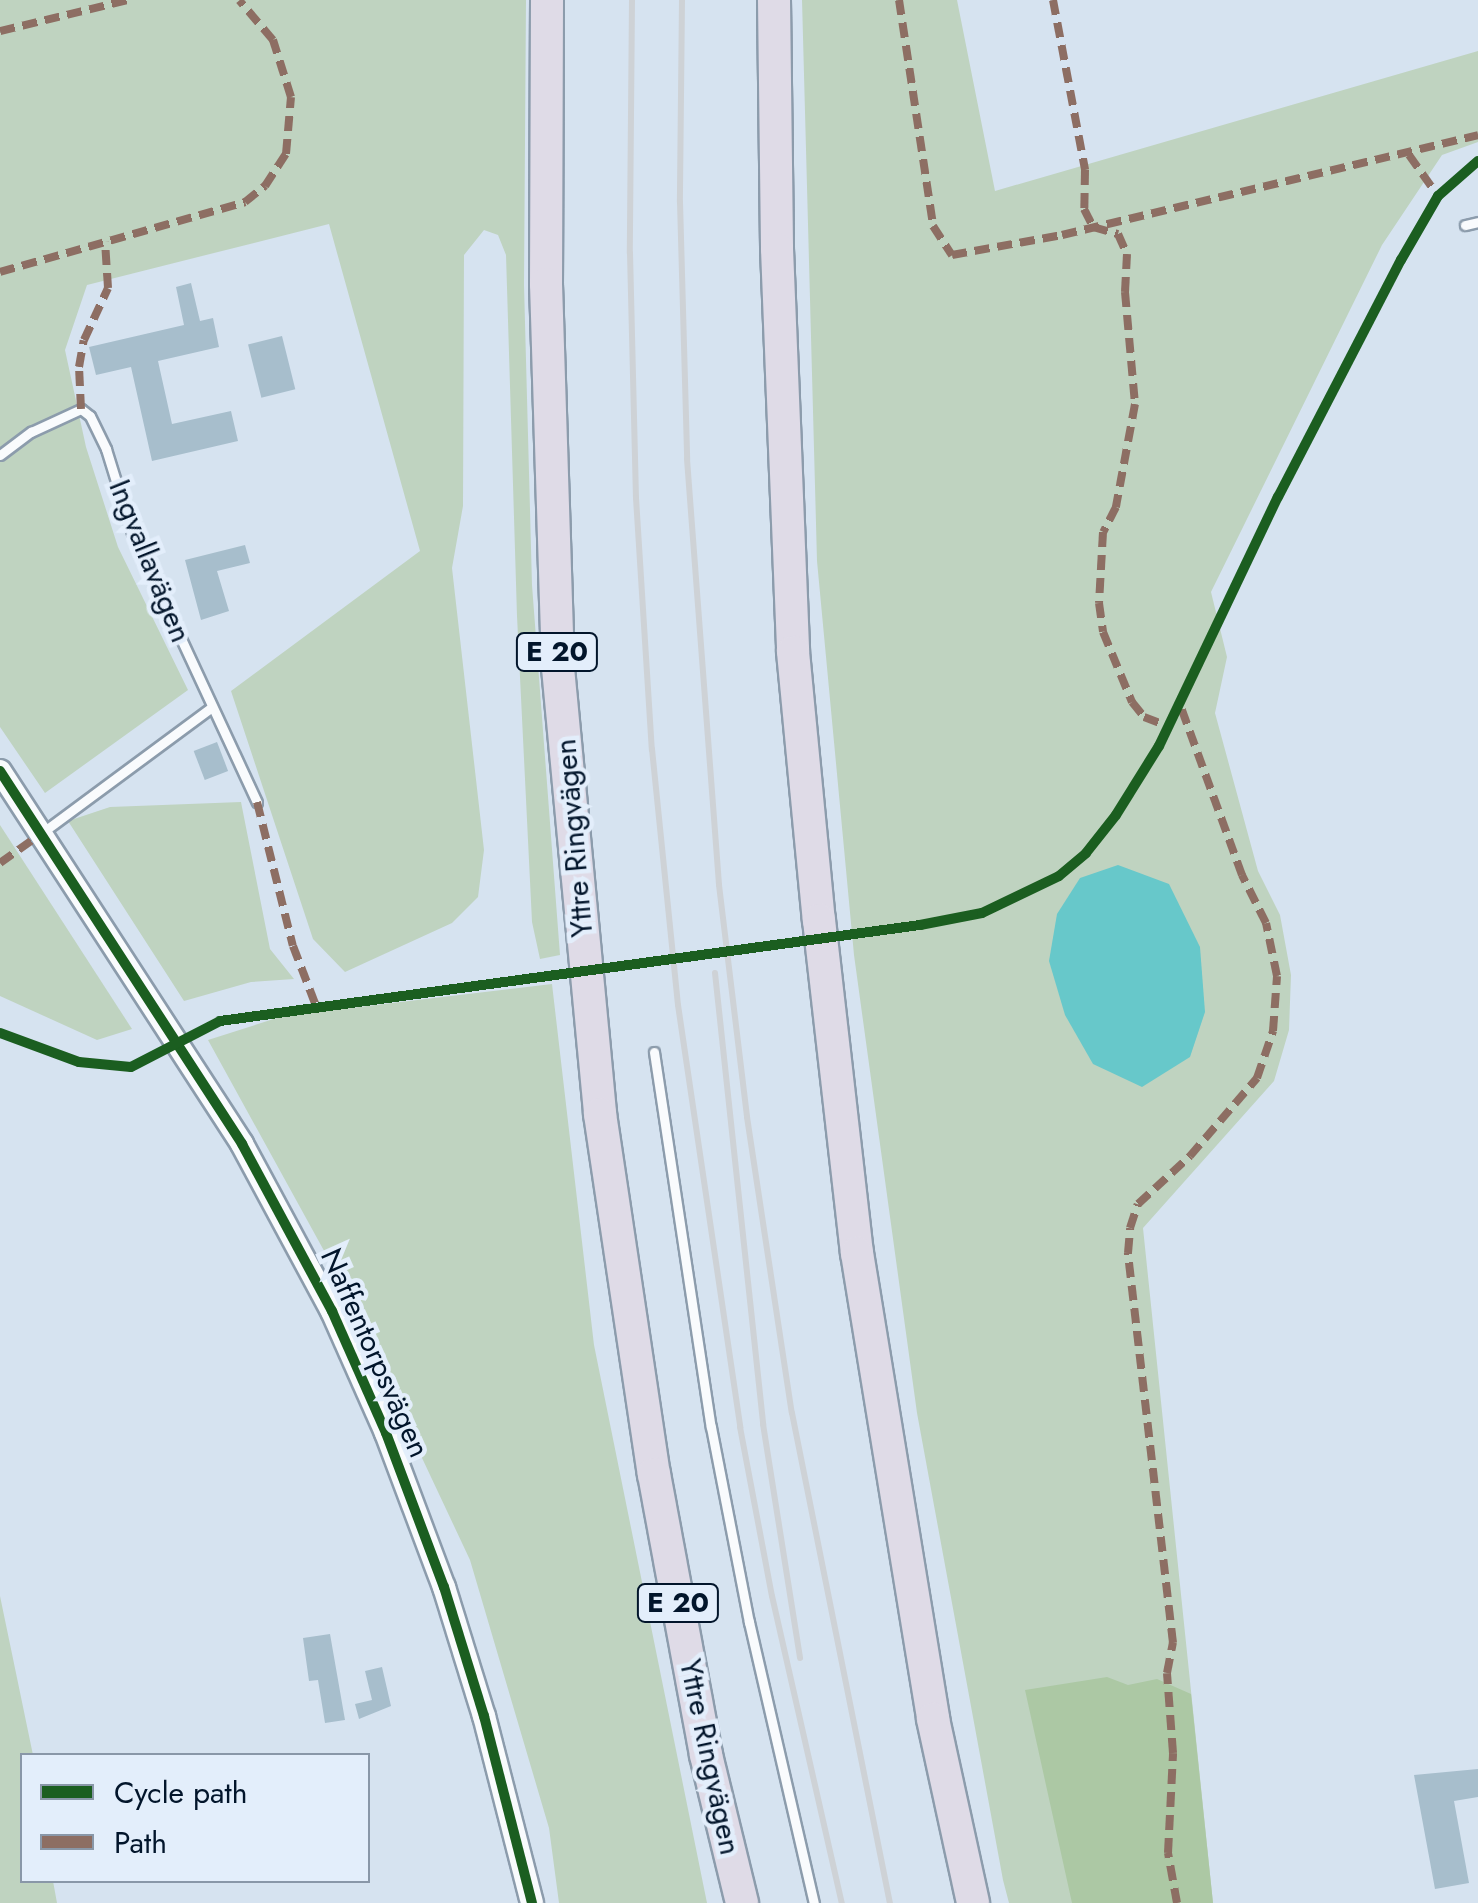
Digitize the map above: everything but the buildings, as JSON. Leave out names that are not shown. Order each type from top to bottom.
[{"type":"highway","name":"Yttre Ringvägen","points":[[548,0],[546,284],[558,668],[600,1114],[654,1474],[706,1755],[742,1903]]},
{"type":"highway","points":[[774,0],[777,249],[795,671],[857,1252],[933,1719],[973,1903]]},
{"type":"highway","points":[[933,1719],[984,1903]]},
{"type":"street","name":"Naffentorpsvägen","points":[[0,771],[242,1144],[332,1311],[394,1451],[444,1587],[484,1716],[532,1903]]},
{"type":"lane","points":[[1465,225],[1478,222]]},
{"type":"lane","name":"Ingvallavägen","points":[[0,455],[30,432],[81,408],[90,416],[106,449],[132,533],[257,802]]},
{"type":"lane","points":[[41,834],[212,707]]},
{"type":"lane","points":[[654,1052],[711,1427],[753,1640],[814,1903]]},
{"type":"shaded area","points":[[0,0],[526,0],[524,285],[532,585],[560,955],[540,959],[532,922],[517,616],[506,255],[498,235],[484,230],[464,255],[463,506],[452,568],[484,850],[478,897],[452,923],[345,972],[313,939],[231,691],[420,551],[329,224],[87,285],[65,350],[86,447],[118,547],[188,690],[45,793],[0,727]]},
{"type":"shaded area","points":[[802,0],[957,0],[995,191],[1478,51],[1478,142],[1442,155],[1382,245],[1211,592],[1227,657],[1215,713],[1258,871],[1280,915],[1291,975],[1289,1030],[1274,1081],[1143,1228],[1213,1903],[1009,1903],[1003,1880],[917,1413],[854,955],[817,561]]},
{"type":"shaded area","points":[[241,802],[270,949],[294,979],[251,982],[184,1001],[68,821],[110,807]]},
{"type":"shaded area","points":[[0,825],[132,1029],[97,1040],[0,996]]},
{"type":"shaded area","points":[[1118,865],[1169,884],[1200,947],[1205,1012],[1190,1057],[1142,1087],[1093,1064],[1065,1015],[1049,961],[1057,914],[1080,878]]},
{"type":"shaded area","points":[[552,984],[594,1345],[707,1903],[559,1903],[549,1828],[470,1560],[328,1258],[208,1040],[283,1016]]},
{"type":"shaded area","points":[[0,1596],[33,1753],[20,1753],[20,1883],[53,1883],[57,1903],[0,1903]]},
{"type":"shaded area","points":[[1107,1677],[1128,1685],[1157,1679],[1191,1694],[1213,1903],[1072,1903],[1025,1690]]},
{"type":"railway","points":[[632,0],[630,253],[636,498],[652,749],[678,1005],[740,1427],[772,1596],[842,1903]]},
{"type":"railway","points":[[682,0],[680,202],[687,459],[719,885],[747,1117],[792,1413],[890,1903]]},
{"type":"railway","points":[[715,973],[763,1424],[800,1658]]},
{"type":"marked path","points":[[0,31],[128,0]]},
{"type":"marked path","points":[[0,272],[245,202],[265,186],[286,154],[291,97],[273,40],[239,0]]},
{"type":"marked path","points":[[899,0],[933,226],[952,255],[1062,235],[1478,135]]},
{"type":"marked path","points":[[1053,0],[1085,170],[1084,209],[1093,227],[1118,234],[1127,254],[1125,292],[1135,404],[1116,507],[1103,532],[1099,603],[1103,632],[1132,702],[1144,717],[1168,726]]},
{"type":"marked path","points":[[1409,155],[1438,196]]},
{"type":"marked path","points":[[81,409],[79,367],[84,340],[108,288],[105,242]]},
{"type":"marked path","points":[[1177,1903],[1168,1853],[1173,1753],[1167,1673],[1173,1643],[1128,1253],[1130,1228],[1138,1204],[1190,1156],[1257,1078],[1273,1031],[1277,976],[1266,923],[1242,875],[1179,702]]},
{"type":"marked path","points":[[257,802],[293,946],[316,1006]]},
{"type":"marked path","points":[[0,863],[41,834]]},
{"type":"cycle path","points":[[0,1033],[79,1062],[131,1067],[220,1021],[920,925],[982,913],[1059,876],[1086,853],[1116,815],[1159,746],[1278,497],[1401,260],[1438,196],[1478,161]]},
{"type":"cycle path","points":[[0,771],[242,1144],[332,1311],[386,1433],[444,1587],[484,1716],[532,1903]]}]
